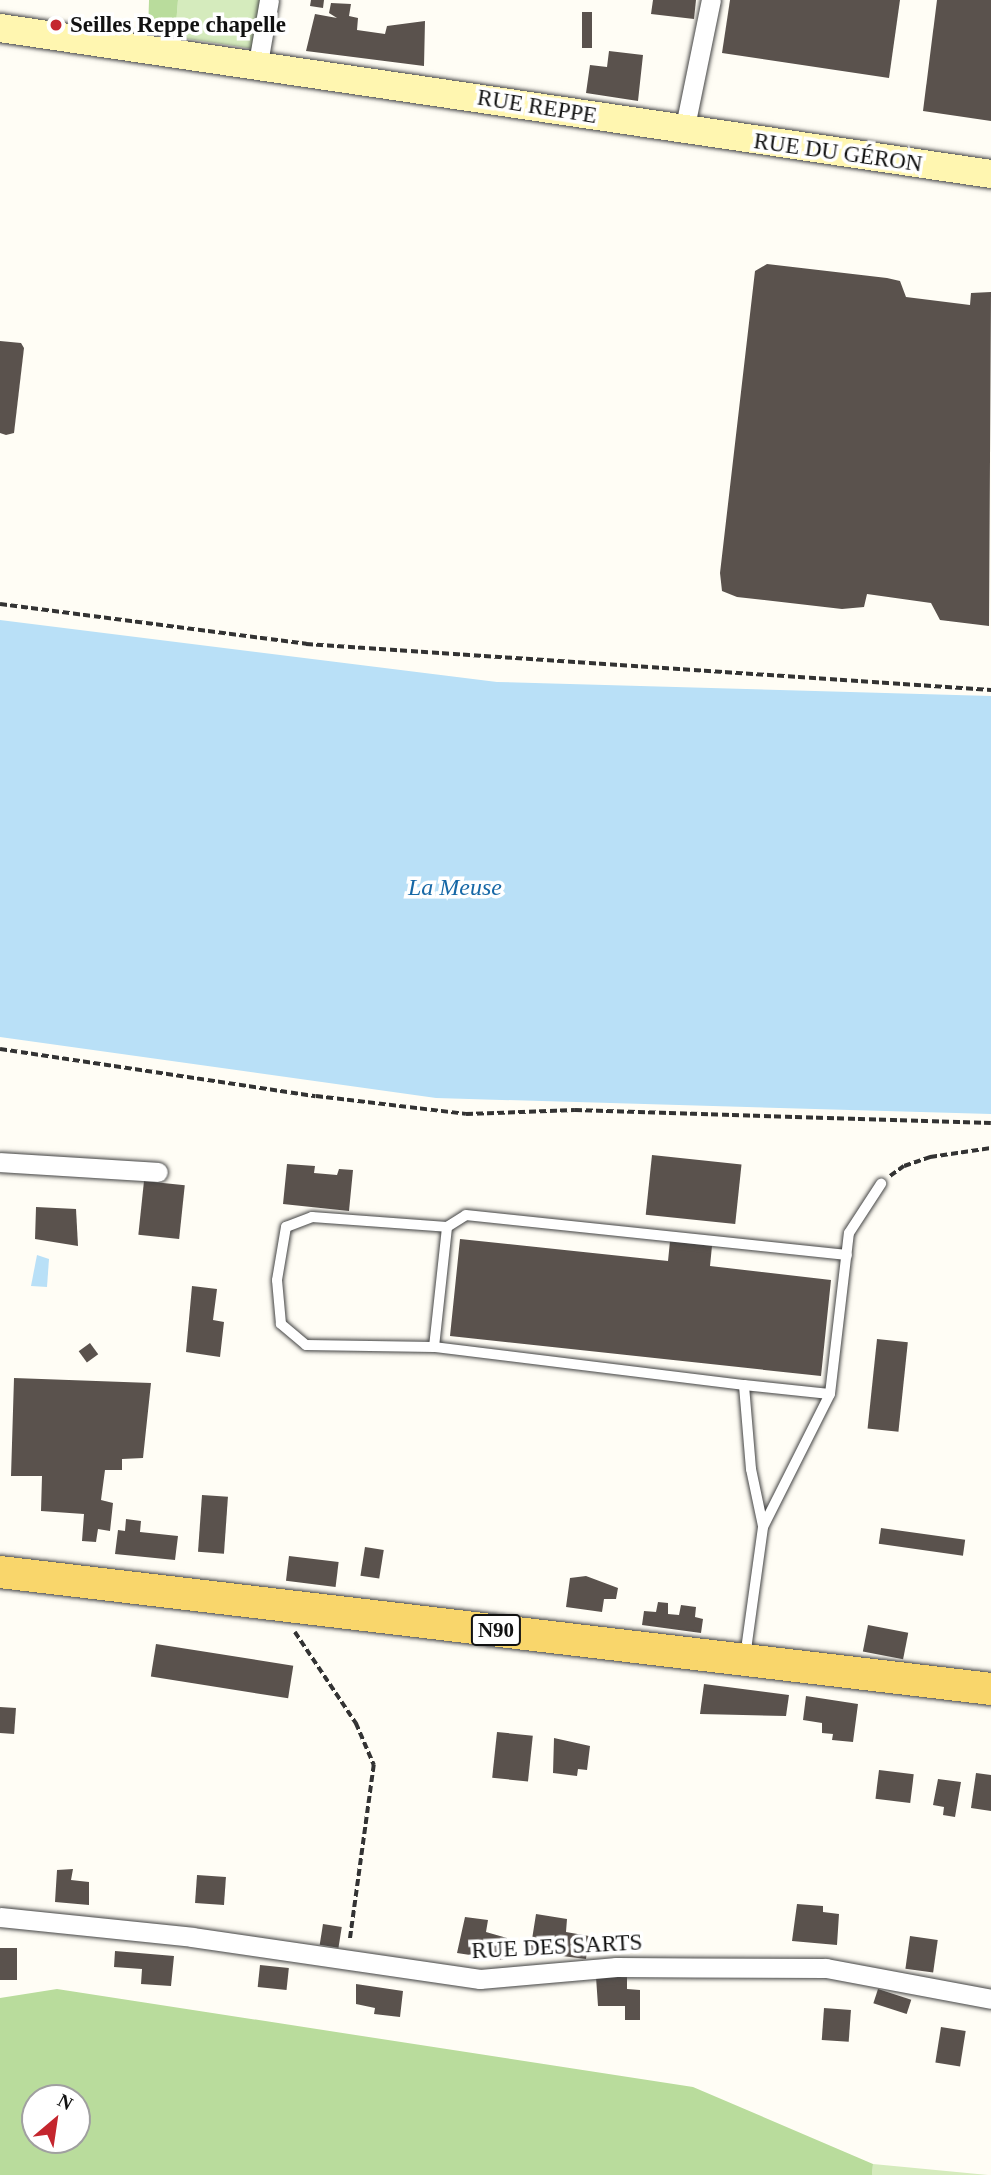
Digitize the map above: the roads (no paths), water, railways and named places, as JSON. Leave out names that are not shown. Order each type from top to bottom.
[{"type":"main road","name":"RUE REPPE","points":[[0,28],[258,63],[684,131]]},
{"type":"main road","name":"RUE DU GÉRON","points":[[684,131],[991,174]]},
{"type":"main road","name":"N90","points":[[0,1572],[991,1689]]},
{"type":"street","points":[[258,63],[269,0]]},
{"type":"street","points":[[684,131],[711,0]]},
{"type":"street","points":[[0,1162],[158,1172]]},
{"type":"street","name":"RUE DES SARTS","points":[[0,1917],[480,1979],[616,1966],[826,1968],[991,1999]]},
{"type":"lane","points":[[745,1659],[763,1527],[830,1394],[849,1233],[881,1184]]},
{"type":"lane","points":[[830,1394],[434,1347],[306,1346],[281,1324],[277,1280],[286,1227],[312,1217],[447,1227],[466,1215],[847,1255]]},
{"type":"lane","points":[[434,1347],[447,1227]]},
{"type":"lane","points":[[744,1385],[751,1469],[763,1527]]},
{"type":"water","name":"La Meuse","points":[[0,620],[497,682],[991,696],[991,1114],[436,1098],[0,1037]]},
{"type":"water","points":[[37,1255],[49,1259],[47,1287],[31,1286]]},
{"type":"place","name":"Seilles Reppe chapelle","points":[[56,25]]}]
